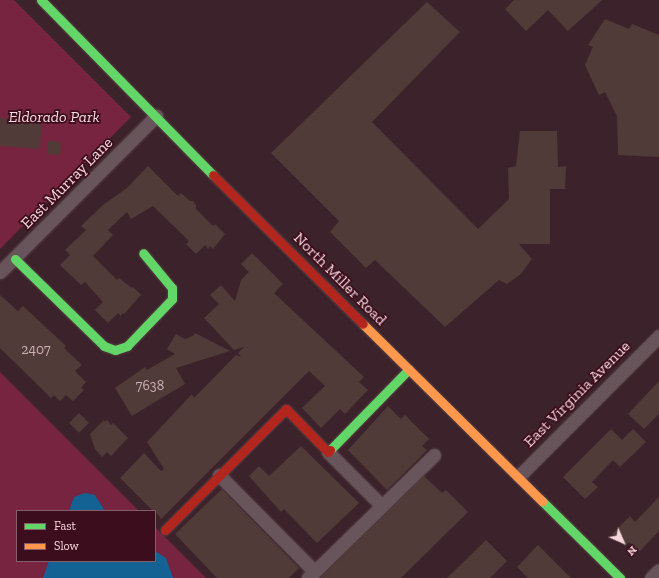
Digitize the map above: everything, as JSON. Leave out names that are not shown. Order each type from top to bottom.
[{"type":"street","name":"North Miller Road","points":[[41,0],[620,578]]},
{"type":"street","name":"East Murray Lane","points":[[0,272],[15,259],[156,116]]},
{"type":"street","points":[[15,259],[104,346],[116,350],[127,346],[172,299],[172,288],[143,253]]},
{"type":"street","name":"East Virginia Avenue","points":[[518,476],[659,336]]},
{"type":"street","points":[[328,452],[410,369]]},
{"type":"street","points":[[165,530],[286,409],[382,506]]},
{"type":"street","points":[[219,475],[312,575],[434,454]]},
{"type":"street","points":[[651,578],[659,570]]},
{"type":"green space","name":"Eldorado Park","points":[[0,0],[14,0],[131,117],[0,249]]},
{"type":"green space","points":[[0,372],[138,510],[16,510],[16,562],[156,562],[156,528],[206,578],[0,578]]},
{"type":"water","points":[[85,493],[95,495],[104,510],[69,510],[74,497]]},
{"type":"water","points":[[156,552],[166,558],[173,578],[43,578],[49,562],[156,562]]},
{"type":"building","points":[[514,0],[602,0],[568,31],[548,10],[526,31],[505,9]]},
{"type":"building","points":[[427,2],[460,32],[372,122],[478,229],[509,199],[508,168],[516,166],[520,131],[557,131],[558,167],[566,166],[565,189],[550,189],[550,244],[519,244],[532,259],[521,274],[507,284],[499,280],[445,327],[375,260],[366,268],[330,232],[339,221],[271,153]]},
{"type":"building","points":[[605,19],[629,29],[632,24],[659,35],[659,157],[618,155],[617,116],[605,92],[599,95],[585,65],[593,47],[588,45]]},
{"type":"building","points":[[0,118],[42,121],[40,149],[0,146]]},
{"type":"building","points":[[48,141],[61,142],[60,155],[47,154]]},
{"type":"building","points":[[148,166],[178,196],[181,193],[190,201],[193,201],[196,205],[196,209],[213,226],[215,224],[225,234],[213,249],[210,246],[208,249],[205,245],[196,254],[186,244],[189,241],[153,206],[131,219],[127,212],[108,230],[113,235],[93,256],[117,280],[119,278],[132,288],[133,287],[141,295],[124,314],[123,313],[121,316],[118,313],[108,323],[95,310],[103,302],[85,282],[81,285],[60,265],[70,255],[65,250],[86,230],[81,226],[103,205],[127,188]]},
{"type":"building","points":[[252,253],[283,284],[274,293],[364,377],[359,382],[368,390],[345,414],[340,409],[321,428],[302,408],[325,386],[309,371],[161,519],[156,510],[152,510],[120,478],[144,453],[161,471],[164,469],[147,442],[192,394],[194,398],[236,355],[241,357],[238,353],[244,347],[234,350],[204,318],[219,304],[210,295],[221,285],[235,301],[241,280],[249,272],[241,264]]},
{"type":"building","points":[[0,295],[18,311],[23,306],[66,346],[64,348],[82,365],[75,371],[86,382],[81,388],[84,390],[73,401],[66,395],[60,401],[54,395],[51,398],[0,348]]},
{"type":"building","points":[[195,333],[230,351],[176,368],[185,384],[132,416],[115,388],[145,367],[147,370],[175,354],[167,349],[176,334],[185,339],[193,336]]},
{"type":"building","points":[[659,381],[659,414],[644,429],[628,414]]},
{"type":"building","points":[[388,406],[401,419],[405,415],[429,439],[422,446],[427,450],[387,490],[348,450]]},
{"type":"building","points":[[79,413],[89,423],[79,433],[69,423]]},
{"type":"building","points":[[104,420],[105,422],[107,420],[111,425],[113,423],[128,438],[111,456],[107,452],[102,457],[95,449],[90,434]]},
{"type":"building","points":[[611,429],[622,440],[633,429],[646,442],[620,467],[613,460],[592,482],[598,487],[585,499],[563,477]]},
{"type":"building","points":[[301,446],[359,503],[317,543],[284,509],[281,512],[249,476],[259,466],[269,476]]},
{"type":"building","points":[[424,476],[442,493],[446,490],[468,512],[401,578],[320,578]]},
{"type":"building","points":[[222,489],[299,568],[289,578],[217,578],[175,534]]},
{"type":"building","points":[[659,497],[659,531],[639,552],[629,542],[625,546],[612,534],[630,516],[635,522]]},
{"type":"building","points":[[486,540],[507,561],[490,578],[447,578]]},
{"type":"building","points":[[538,545],[571,578],[528,578],[517,567]]},
{"type":"traffic: fast","points":[[41,0],[213,175]]},
{"type":"traffic: fast","points":[[15,259],[104,346],[115,350],[127,346],[172,299],[172,288],[143,253]]},
{"type":"traffic: fast","points":[[330,450],[409,369]]},
{"type":"traffic: fast","points":[[542,501],[620,578]]},
{"type":"traffic: slow","points":[[363,324],[542,501]]},
{"type":"traffic: jam","points":[[213,175],[363,324]]},
{"type":"traffic: jam","points":[[165,530],[286,409],[328,452],[330,450]]}]
